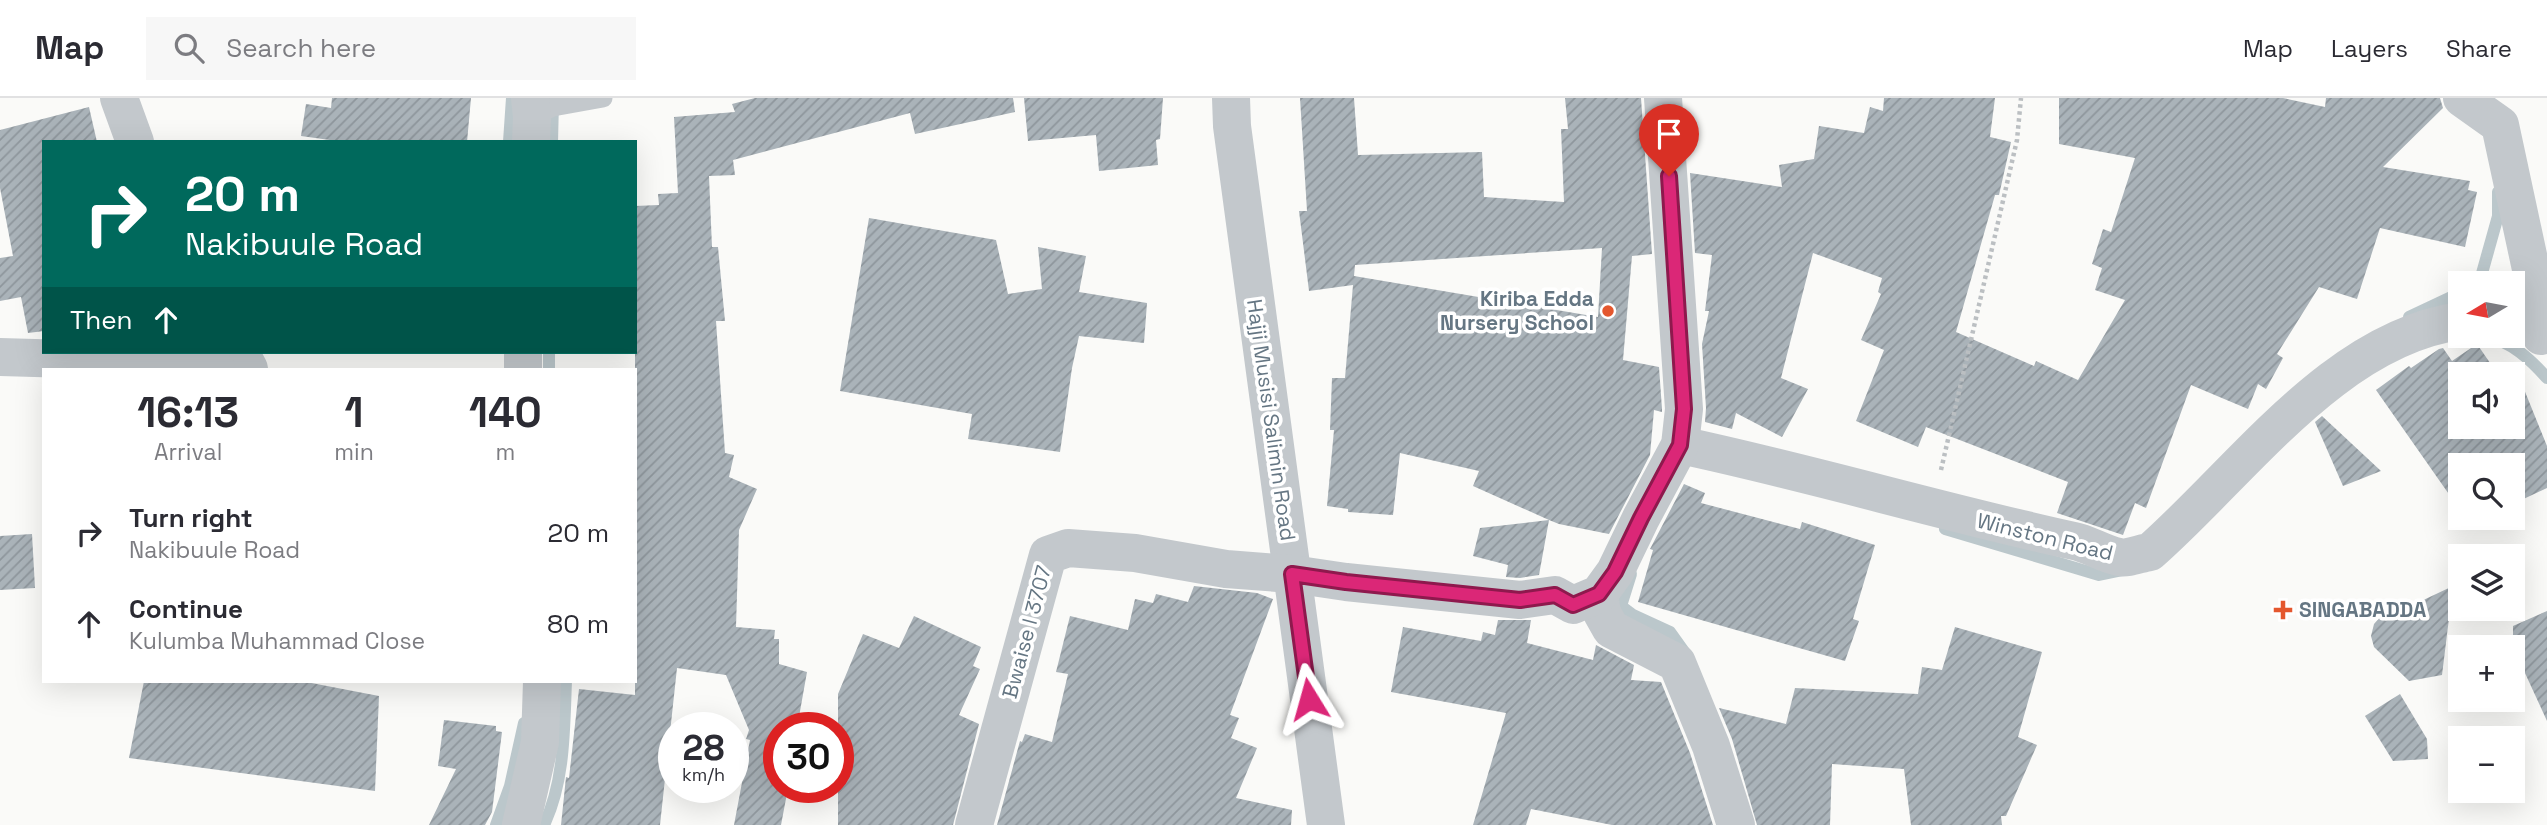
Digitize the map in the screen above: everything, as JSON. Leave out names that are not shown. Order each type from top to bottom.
[{"type":"street","points":[[118,98],[134,140]]},
{"type":"street","name":"Hajji Musisi Salimin Road","points":[[1231,98],[1233,140],[1326,825]]},
{"type":"street","points":[[1292,574],[1520,600],[1555,595],[1573,605],[1599,594],[1615,572],[1680,445],[1684,409],[1663,98]]},
{"type":"street","points":[[2462,98],[2500,125],[2537,297],[2537,336]]},
{"type":"street","name":"Winston Road","points":[[1680,445],[1779,466],[1933,509],[2076,541],[2120,558],[2150,552],[2333,377],[2412,332],[2448,324]]},
{"type":"street","points":[[0,357],[104,360],[204,368]]},
{"type":"street","name":"Bwaise I 3707","points":[[974,825],[1048,555],[1068,548],[1135,553],[1226,569],[1292,574]]},
{"type":"street","points":[[1599,594],[1602,613],[1611,629],[1677,663],[1711,746],[1736,825]]},
{"type":"street","points":[[521,825],[540,742],[542,683]]},
{"type":"lane","points":[[531,119],[554,107],[603,98]]},
{"type":"path","points":[[1933,509],[2017,140],[2021,98]]},
{"type":"building","points":[[332,98],[471,98],[467,140],[330,140],[301,136],[306,104],[331,108]]},
{"type":"building","points":[[755,98],[1013,98],[1015,112],[915,134],[910,113],[733,160],[735,175],[709,176],[712,247],[718,247],[725,321],[716,321],[725,453],[734,455],[729,477],[757,489],[739,530],[736,627],[775,630],[774,639],[779,639],[779,664],[807,672],[800,712],[763,712],[763,803],[785,803],[781,825],[734,825],[738,803],[749,803],[749,712],[741,712],[726,675],[677,668],[672,712],[658,712],[658,803],[662,803],[660,825],[561,825],[579,689],[635,695],[637,683],[637,206],[659,205],[658,194],[678,193],[674,117],[735,112],[732,104]]},
{"type":"building","points":[[1024,98],[1163,98],[1160,139],[1156,140],[1158,165],[1099,171],[1096,135],[1028,141]]},
{"type":"building","points":[[1300,98],[1354,98],[1358,155],[1482,152],[1484,197],[1564,202],[1561,129],[1568,129],[1565,98],[1641,98],[1652,254],[1632,256],[1623,360],[1659,367],[1662,412],[1654,410],[1650,455],[1609,534],[1559,524],[1473,486],[1479,471],[1400,453],[1393,515],[1348,512],[1348,509],[1327,506],[1334,430],[1330,430],[1332,378],[1345,378],[1353,285],[1309,291],[1299,211],[1307,211]],"holes":[[[1602,248],[1598,317],[1354,276],[1355,265]]]},
{"type":"building","points":[[1884,98],[1995,98],[1990,137],[2011,142],[1999,195],[1995,195],[1956,332],[2034,366],[2036,361],[2078,380],[2125,300],[2095,290],[2102,268],[2092,264],[2103,229],[2111,232],[2135,158],[2059,144],[2059,98],[2283,98],[2325,107],[2326,98],[2440,98],[2443,108],[2383,167],[2470,181],[2468,190],[2477,192],[2465,247],[2380,228],[2357,299],[2319,287],[2277,354],[2283,358],[2266,389],[2258,384],[2248,409],[2191,385],[2146,508],[2135,503],[2123,535],[2057,513],[2068,482],[1926,427],[1918,447],[1856,421],[1884,350],[1861,340],[1881,294],[1878,292],[1882,278],[1813,253],[1781,378],[1808,389],[1782,437],[1736,413],[1732,429],[1705,422],[1702,344],[1709,311],[1705,311],[1712,255],[1695,253],[1690,173],[1782,187],[1779,165],[1814,159],[1819,126],[1864,133],[1870,107],[1883,111]]},
{"type":"building","points":[[89,107],[97,140],[42,140],[42,331],[28,333],[21,297],[0,301],[0,258],[13,256],[0,188],[0,130]]},
{"type":"building","points":[[869,218],[996,240],[1008,294],[1042,289],[1038,247],[1086,256],[1079,292],[1147,303],[1144,343],[1079,336],[1060,452],[968,439],[972,414],[840,391]]},
{"type":"building","points":[[2443,348],[2452,361],[2471,348],[2480,348],[2489,362],[2448,362],[2448,439],[2525,439],[2525,392],[2547,446],[2547,488],[2525,498],[2525,453],[2448,453],[2448,493],[2376,390],[2409,366],[2411,368]]},
{"type":"building","points":[[2322,416],[2381,471],[2343,486],[2315,422]]},
{"type":"building","points":[[1684,484],[1705,493],[1701,503],[1800,529],[1802,522],[1875,545],[1853,619],[1859,621],[1845,661],[1638,602],[1653,550],[1650,549]]},
{"type":"building","points":[[1549,520],[1539,575],[1506,577],[1508,565],[1473,556],[1480,528]]},
{"type":"building","points":[[32,534],[35,588],[0,590],[0,536]]},
{"type":"building","points":[[1194,586],[1257,593],[1273,599],[1230,715],[1239,718],[1231,738],[1257,748],[1236,798],[1292,810],[1291,825],[997,825],[1020,741],[1022,742],[1025,734],[1052,742],[1068,674],[1056,672],[1070,616],[1128,630],[1135,599],[1153,603],[1156,594],[1188,602]]},
{"type":"building","points":[[2448,588],[2449,621],[2442,675],[2409,681],[2374,647],[2371,636],[2374,624],[2382,615],[2398,612]]},
{"type":"building","points":[[2547,611],[2547,721],[2525,673],[2525,635],[2513,635],[2513,626]]},
{"type":"building","points":[[914,616],[981,647],[973,666],[980,669],[959,715],[979,724],[953,825],[838,825],[838,803],[854,803],[854,712],[838,712],[838,694],[863,634],[899,648]]},
{"type":"building","points":[[1498,620],[1531,620],[1527,643],[1593,660],[1596,645],[1634,665],[1631,680],[1661,682],[1690,753],[1713,825],[1612,825],[1531,809],[1526,825],[1473,825],[1506,713],[1391,692],[1403,627],[1481,641],[1483,632],[1495,635]]},
{"type":"building","points":[[1955,627],[2042,652],[2018,737],[2037,745],[2006,816],[2001,816],[2002,825],[1911,825],[1904,769],[1832,764],[1830,825],[1757,825],[1732,739],[1719,708],[1786,724],[1795,688],[1918,694],[1922,667],[1942,670]]},
{"type":"building","points":[[144,683],[311,683],[379,696],[375,791],[129,758]]},
{"type":"building","points":[[2400,694],[2427,739],[2428,759],[2393,761],[2365,716]]},
{"type":"building","points":[[444,720],[496,726],[496,731],[502,732],[492,812],[485,825],[429,825],[456,769],[438,766]]},
{"type":"waterway","points":[[509,140],[512,98]]},
{"type":"waterway","points":[[552,140],[553,102]]},
{"type":"waterway","points":[[2483,271],[2498,216],[2498,192]]},
{"type":"waterway","points":[[2409,317],[2448,299]]},
{"type":"waterway","points":[[2513,348],[2547,378]]},
{"type":"waterway","points":[[549,354],[549,368]]},
{"type":"waterway","points":[[1945,529],[2099,575],[2123,570]]},
{"type":"waterway","points":[[1631,574],[1621,606],[1633,615],[1670,632],[1685,653]]},
{"type":"waterway","points":[[544,825],[560,773],[566,683]]},
{"type":"waterway","points":[[496,825],[510,786],[524,723]]},
{"type":"place","name":"Kiriba Edda Nursery School","points":[[1608,311]]},
{"type":"place","name":"SINGABADDA","points":[[2283,610]]},
{"type":"route","points":[[1309,699],[1292,574],[1520,600],[1555,595],[1573,605],[1599,594],[1615,572],[1680,445],[1684,409],[1669,176]]}]
